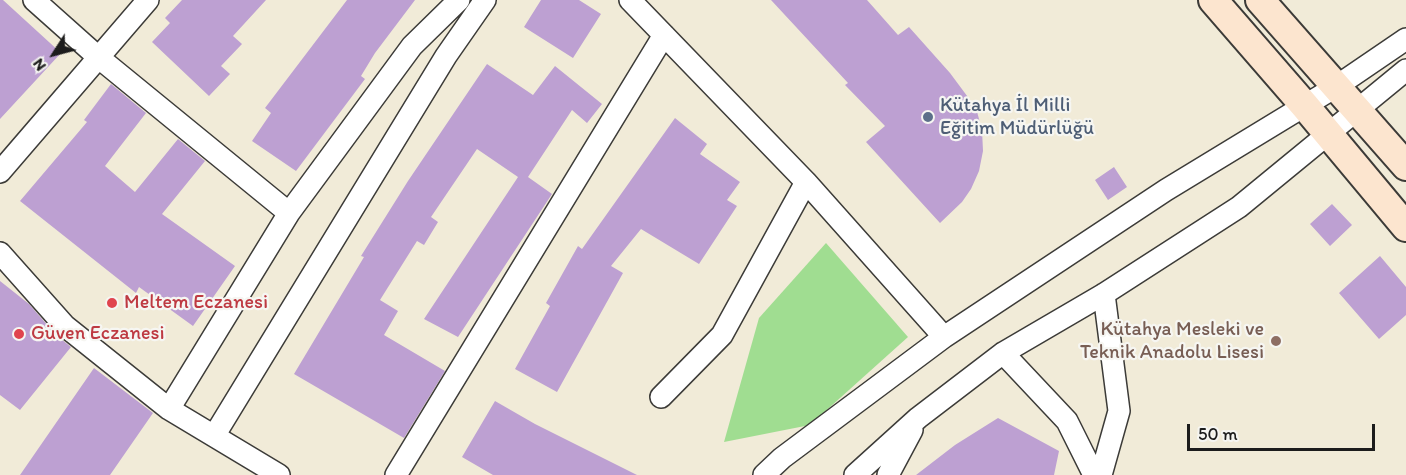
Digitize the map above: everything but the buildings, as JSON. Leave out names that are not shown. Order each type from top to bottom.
[{"type":"main road","points":[[1213,0],[1406,227]]},
{"type":"main road","points":[[1260,0],[1406,166]]},
{"type":"street","points":[[34,0],[98,57],[289,213]]},
{"type":"street","points":[[0,172],[148,0]]},
{"type":"street","points":[[169,409],[289,213],[412,46],[459,0]]},
{"type":"street","points":[[214,436],[446,56],[485,0]]},
{"type":"street","points":[[630,0],[806,182],[944,338]]},
{"type":"street","points":[[396,475],[664,35]]},
{"type":"street","points":[[764,475],[782,458],[944,338],[1166,190],[1337,86],[1406,39]]},
{"type":"street","points":[[855,475],[918,418],[1003,353],[1104,294],[1239,207],[1406,70]]},
{"type":"street","points":[[661,397],[722,335],[806,182]]},
{"type":"street","points":[[0,253],[65,326],[169,409],[279,475]]},
{"type":"street","points":[[1101,475],[1119,411],[1104,294]]},
{"type":"street","points":[[1003,353],[1067,421],[1094,475]]},
{"type":"street","points":[[888,475],[918,418]]},
{"type":"green space","points":[[826,243],[908,337],[810,425],[724,442],[759,318]]},
{"type":"place","name":"Kütahya İl Milli Eğitim Müdürlüğü","points":[[928,117]]},
{"type":"place","name":"Meltem Eczanesi","points":[[112,303]]},
{"type":"place","name":"Güven Eczanesi","points":[[19,334]]},
{"type":"place","name":"Kütahya Mesleki ve Teknik Anadolu Lisesi","points":[[1276,341]]}]
